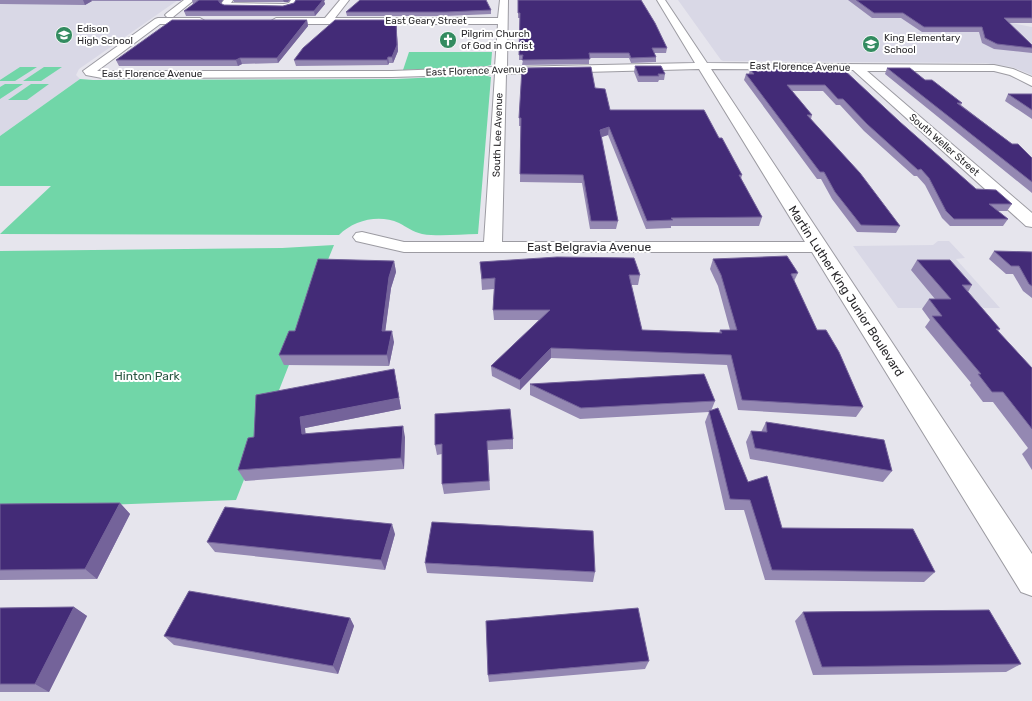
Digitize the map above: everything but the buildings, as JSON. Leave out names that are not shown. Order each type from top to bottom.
[{"type":"street","points":[[170,14],[190,0]]},
{"type":"street","points":[[229,0],[225,4],[226,6],[284,6],[292,5],[296,0]]},
{"type":"street","points":[[328,22],[345,0]]},
{"type":"street","points":[[415,0],[464,0]]},
{"type":"street","name":"South Lee Avenue","points":[[493,247],[504,0]]},
{"type":"street","name":"Martin Luther King Junior Boulevard","points":[[661,0],[817,247],[1032,581]]},
{"type":"street","name":"East Geary Street","points":[[266,22],[503,21]]},
{"type":"street","name":"East Florence Avenue","points":[[212,22],[158,22],[88,71],[90,73],[102,75],[392,74],[703,66],[994,68],[1017,73],[1032,82]]},
{"type":"street","name":"South Weller Street","points":[[857,68],[1032,222]]},
{"type":"street","name":"East Belgravia Avenue","points":[[362,237],[404,246],[817,247]]},
{"type":"shaded area","name":"Edison High School","points":[[0,0],[178,0],[79,69],[76,75],[80,79],[0,136]]},
{"type":"shaded area","name":"King Elementary School","points":[[678,0],[909,0],[916,5],[1032,27],[1032,75],[1012,67],[986,63],[723,61]]},
{"type":"shaded area","points":[[938,241],[949,241],[965,258],[956,259],[1000,308],[898,308],[853,246],[933,245]]},
{"type":"green space","points":[[409,52],[492,52],[491,65],[403,70]]},
{"type":"green space","points":[[20,67],[37,67],[15,81],[0,81],[0,80]]},
{"type":"green space","points":[[44,67],[62,67],[41,81],[23,81]]},
{"type":"green space","points":[[484,75],[491,77],[478,234],[422,234],[391,220],[375,219],[359,222],[339,235],[0,234],[51,186],[0,186],[0,136],[80,79],[396,79]]},
{"type":"green space","points":[[5,84],[23,84],[0,99],[0,87]]},
{"type":"green space","points":[[31,84],[49,84],[27,100],[8,100]]},
{"type":"green space","name":"Hinton Park","points":[[334,245],[308,309],[303,329],[236,500],[0,509],[0,251],[282,248]]},
{"type":"place","name":"Edison High School","points":[[64,35]]},
{"type":"place","name":"Pilgrim Church of God in Christ","points":[[448,40]]},
{"type":"place","name":"King Elementary School","points":[[871,44]]}]
